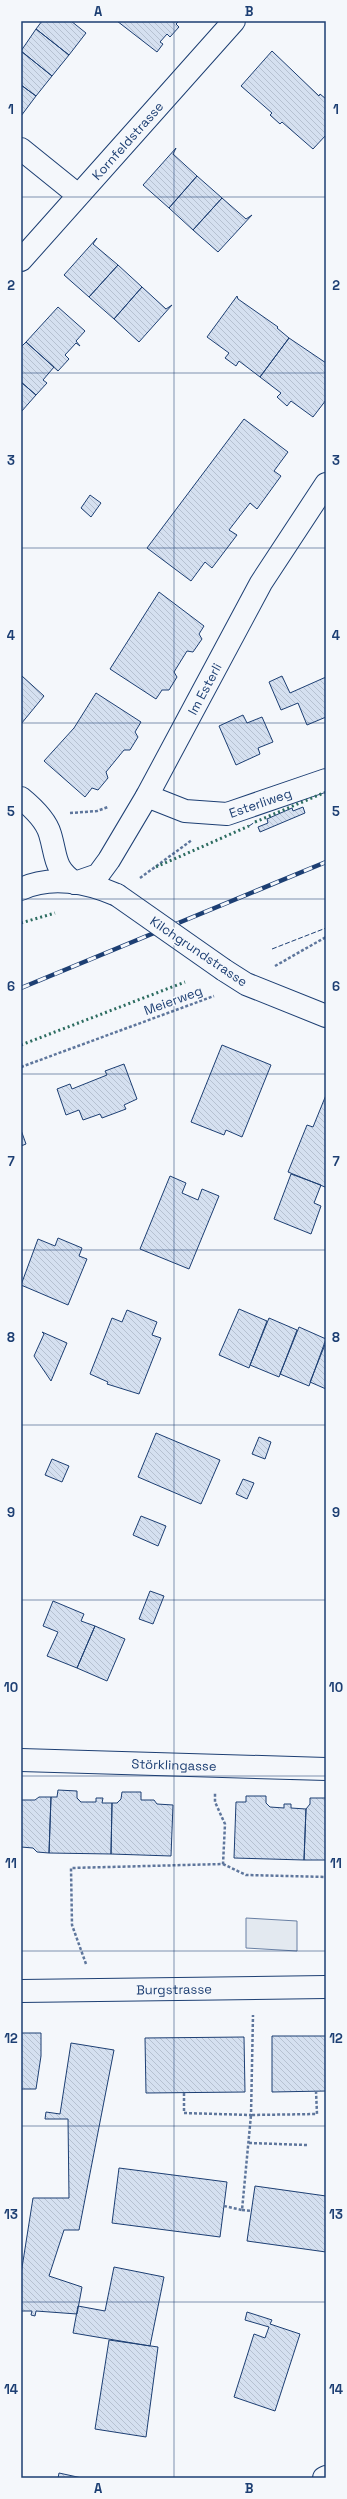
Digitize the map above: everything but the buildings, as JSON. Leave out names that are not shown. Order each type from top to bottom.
[{"type":"street","name":"Kornfeldstrasse","points":[[21,260],[234,21]]},
{"type":"street","points":[[21,149],[78,195]]},
{"type":"street","name":"Im Esterli","points":[[74,883],[98,875],[109,860],[147,796],[261,583],[326,484]]},
{"type":"street","name":"Esterliweg","points":[[147,796],[185,811],[227,814],[326,780]]},
{"type":"street","points":[[28,804],[50,833],[53,853],[59,869],[74,883]]},
{"type":"street","name":"Kilchgrundstrasse","points":[[21,889],[51,881],[97,886],[117,895],[246,984],[326,1016]]},
{"type":"street","name":"Störklingasse","points":[[21,1760],[326,1769]]},
{"type":"street","name":"Burgstrasse","points":[[21,1991],[326,1987]]},
{"type":"path","points":[[28,804],[65,814],[97,811],[121,801],[147,796]]},
{"type":"path","points":[[117,895],[227,814]]},
{"type":"path","name":"Meierweg","points":[[21,1068],[246,984],[326,937]]},
{"type":"path","points":[[216,1765],[215,1802],[225,1824],[223,1864]]},
{"type":"path","points":[[87,1966],[72,1925],[71,1868],[223,1864],[246,1875],[326,1877]]},
{"type":"path","points":[[242,2210],[251,2115],[253,1988]]},
{"type":"path","points":[[184,2093],[184,2113],[251,2115],[317,2114],[316,2091]]},
{"type":"path","points":[[249,2142],[307,2145]]},
{"type":"path","points":[[224,2206],[252,2211]]},
{"type":"shaded area","points":[[246,1918],[297,1921],[297,1951],[246,1948]]},
{"type":"railway","points":[[21,988],[326,862]]},
{"type":"hedge","points":[[255,822],[326,792]]},
{"type":"hedge","points":[[156,867],[249,826]]},
{"type":"hedge","points":[[21,923],[55,913]]},
{"type":"hedge","points":[[21,1045],[185,982]]},
{"type":"fence","points":[[249,826],[255,822]]},
{"type":"fence","points":[[272,949],[326,928]]}]
